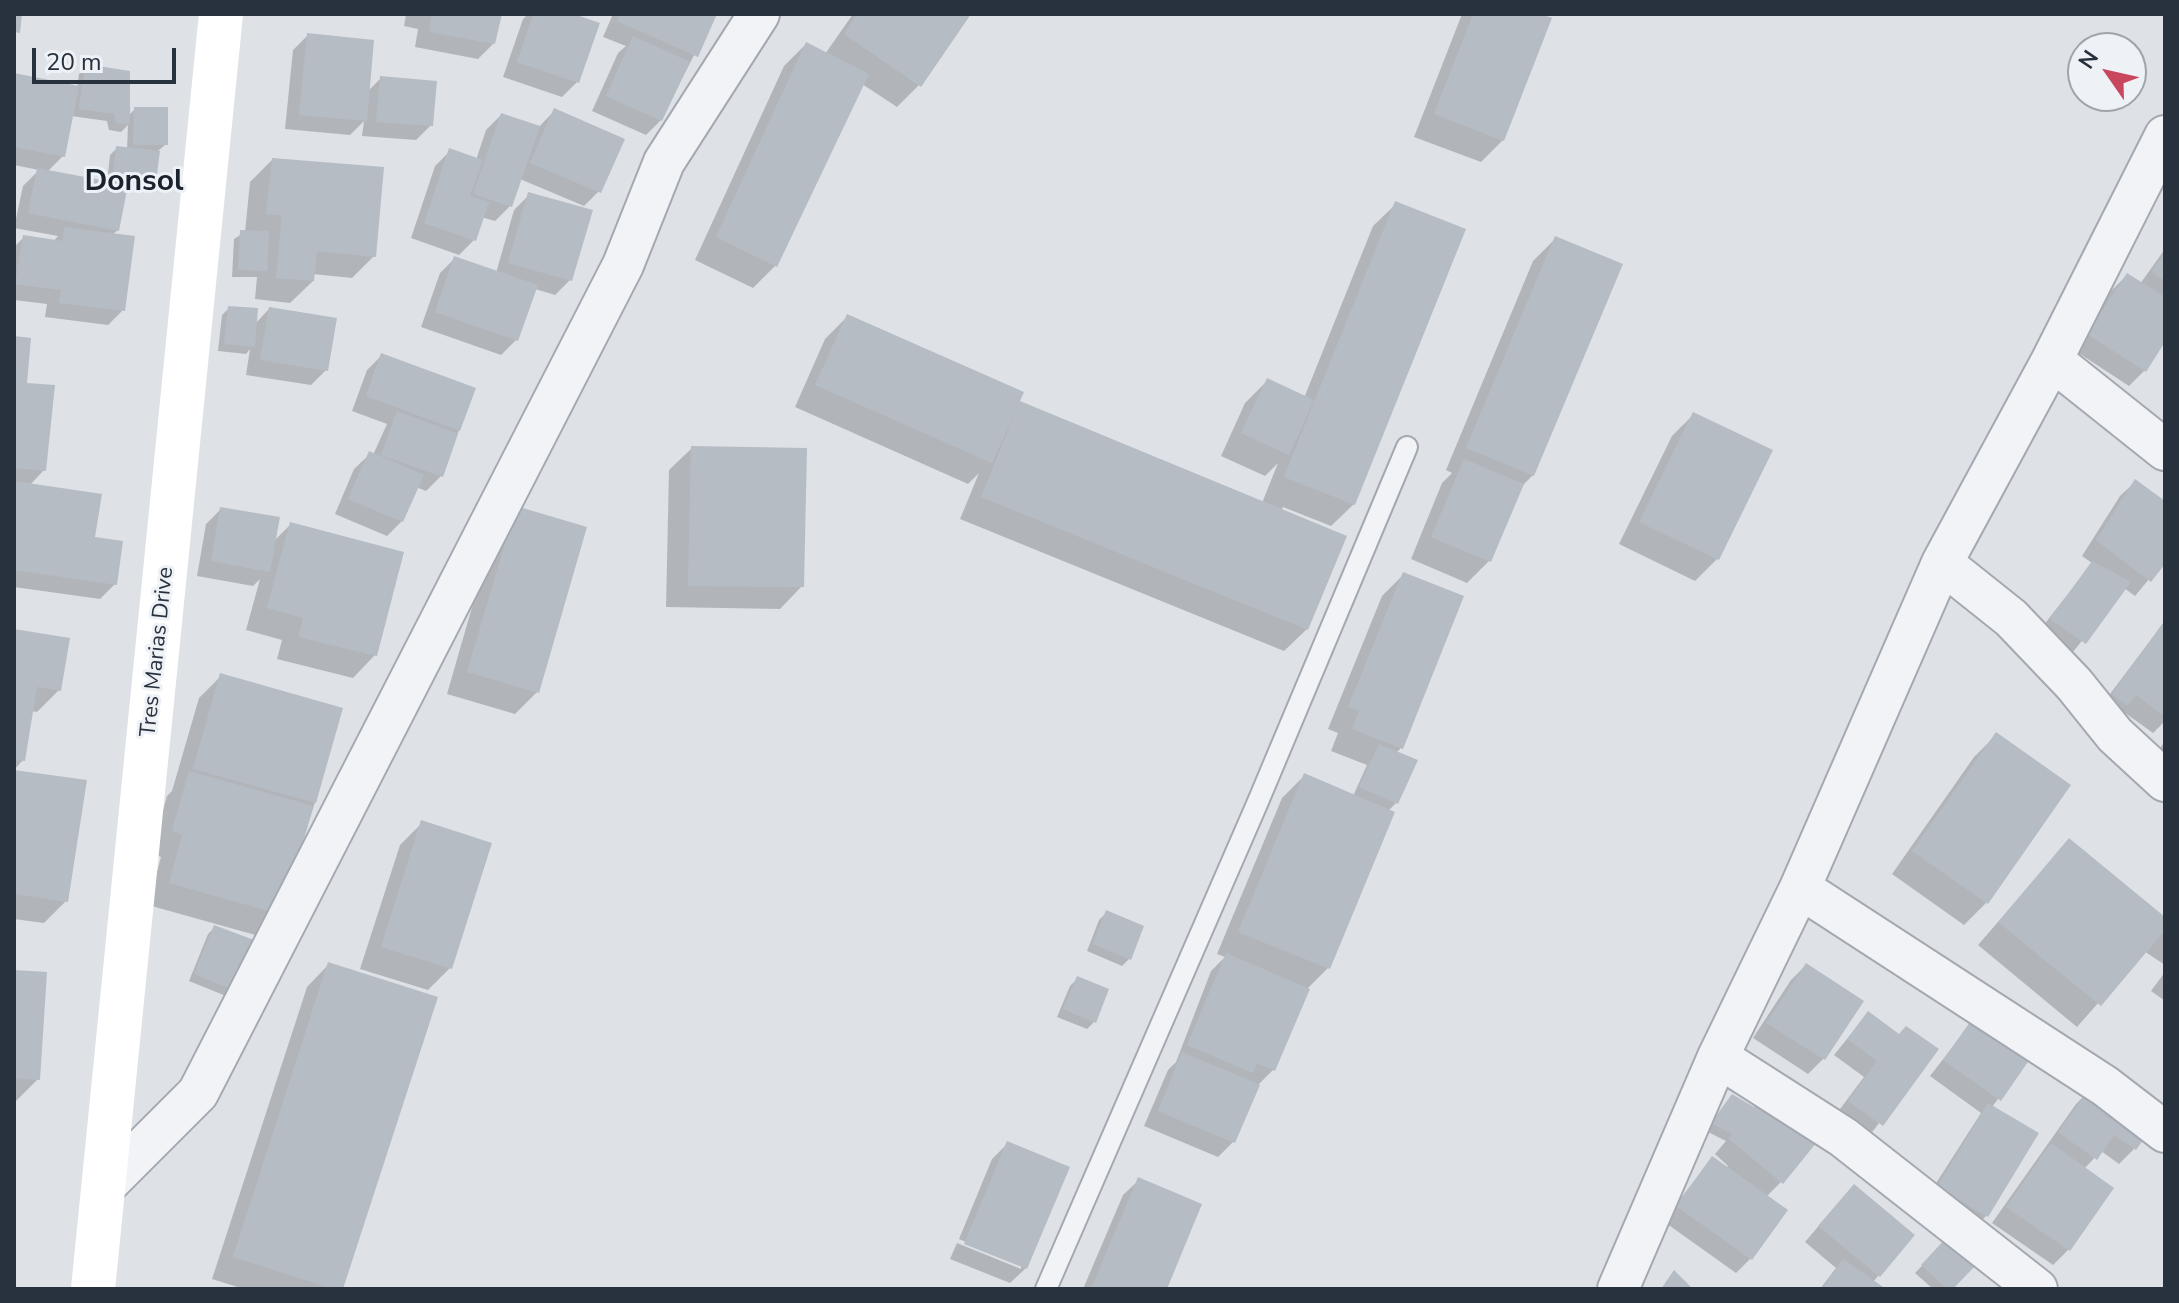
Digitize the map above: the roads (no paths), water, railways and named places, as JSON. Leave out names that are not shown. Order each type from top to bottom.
[{"type":"main road","name":"Tres Marias Drive","points":[[93,1289],[106,1185],[221,14]]},
{"type":"street","points":[[106,1185],[198,1093],[623,265],[664,162],[759,14]]},
{"type":"street","points":[[1618,1289],[1718,1057],[1800,888],[1942,563],[2162,149]]},
{"type":"street","points":[[2052,360],[2165,450]]},
{"type":"street","points":[[1942,563],[2011,618],[2074,684],[2115,735],[2165,781]]},
{"type":"street","points":[[1800,888],[2105,1086],[2165,1132]]},
{"type":"street","points":[[1718,1057],[1843,1137],[2037,1289]]},
{"type":"lane","points":[[1046,1289],[1257,804],[1407,447]]},
{"type":"district","name":"Donsol","points":[[134,183]]}]
